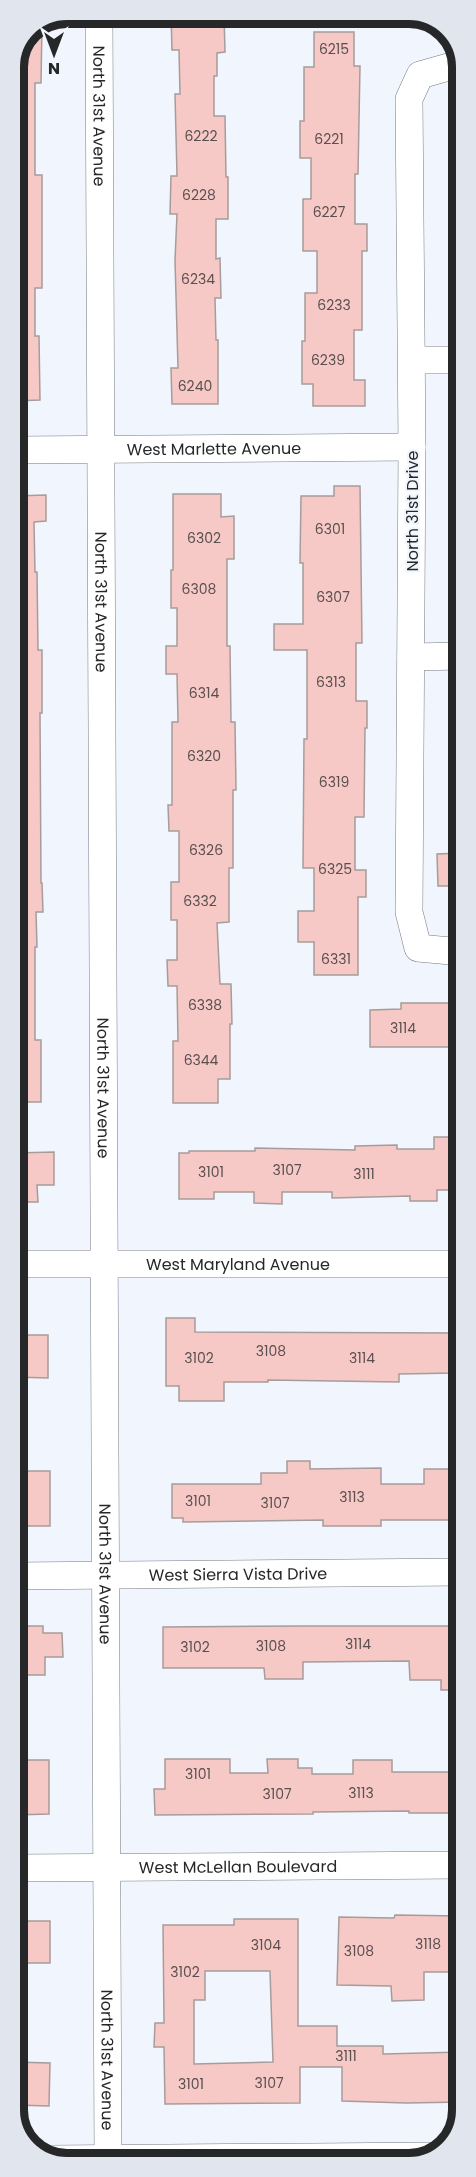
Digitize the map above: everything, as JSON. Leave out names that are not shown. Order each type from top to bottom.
[{"type":"street","name":"North 31st Avenue","points":[[99,24],[108,2153]]},
{"type":"street","name":"North 31st Drive","points":[[452,66],[420,75],[409,99],[412,360],[409,912],[418,948],[452,951]]},
{"type":"street","points":[[412,360],[452,360]]},
{"type":"street","name":"West Marlette Avenue","points":[[24,450],[412,447]]},
{"type":"street","points":[[411,657],[452,656]]},
{"type":"street","name":"West Maryland Avenue","points":[[24,1264],[452,1263]]},
{"type":"street","name":"West Sierra Vista Drive","points":[[24,1576],[452,1572]]},
{"type":"street","name":"West McLellan Boulevard","points":[[24,1868],[452,1865]]},
{"type":"building","points":[[171,24],[224,24],[225,52],[217,53],[217,76],[214,76],[214,116],[225,116],[226,177],[228,177],[228,219],[216,219],[216,259],[220,258],[221,298],[215,298],[216,340],[218,340],[218,404],[172,404],[171,368],[178,368],[175,260],[177,214],[170,214],[171,176],[177,176],[175,94],[180,94],[179,50],[172,50]]},
{"type":"building","points":[[42,32],[41,83],[35,83],[35,175],[42,175],[42,288],[35,288],[35,336],[39,336],[40,400],[24,401],[24,67],[27,50]]},
{"type":"building","points":[[314,32],[354,32],[354,66],[360,66],[355,224],[367,224],[367,251],[362,251],[362,330],[354,330],[354,380],[365,380],[365,406],[313,406],[313,384],[302,384],[305,293],[317,293],[317,251],[303,251],[303,199],[311,199],[311,158],[300,158],[300,121],[304,121],[304,67],[314,67]]},
{"type":"building","points":[[334,486],[360,486],[362,643],[356,643],[356,701],[367,701],[367,728],[365,728],[364,817],[355,817],[355,870],[366,870],[366,897],[358,897],[358,975],[314,975],[314,942],[298,942],[298,911],[314,911],[314,868],[303,868],[307,650],[274,650],[274,624],[303,624],[303,563],[300,563],[301,496],[334,496]]},
{"type":"building","points":[[173,494],[221,494],[221,517],[234,516],[234,559],[227,559],[227,646],[230,646],[231,722],[235,722],[236,790],[233,790],[233,868],[229,868],[229,922],[217,923],[220,984],[231,984],[232,1024],[230,1024],[230,1079],[218,1079],[218,1103],[173,1103],[173,1041],[178,1041],[177,986],[168,986],[167,960],[177,960],[177,920],[171,920],[171,882],[179,882],[179,831],[169,831],[168,805],[172,805],[172,722],[178,722],[177,674],[166,674],[166,646],[177,646],[177,608],[171,608]]},
{"type":"building","points":[[46,495],[46,521],[34,522],[38,650],[42,650],[42,713],[40,713],[43,912],[36,912],[37,947],[35,947],[35,1040],[41,1040],[41,1102],[24,1102],[24,496]]},
{"type":"building","points":[[452,853],[452,886],[438,886],[437,854]]},
{"type":"building","points":[[401,1003],[452,1003],[452,1047],[370,1047],[370,1010],[401,1009]]},
{"type":"building","points":[[434,1137],[452,1137],[452,1190],[437,1190],[437,1201],[410,1201],[410,1196],[332,1198],[332,1192],[282,1192],[282,1204],[254,1203],[254,1192],[214,1192],[214,1199],[179,1199],[179,1153],[189,1153],[189,1151],[255,1151],[255,1148],[355,1150],[355,1146],[397,1145],[397,1149],[434,1149]]},
{"type":"building","points":[[54,1152],[54,1185],[37,1185],[38,1202],[24,1202],[24,1153]]},
{"type":"building","points":[[166,1318],[195,1318],[195,1332],[452,1333],[452,1373],[399,1374],[399,1382],[268,1380],[268,1382],[224,1382],[224,1401],[179,1401],[179,1386],[166,1386]]},
{"type":"building","points":[[24,1335],[48,1335],[48,1378],[24,1377]]},
{"type":"building","points":[[287,1461],[310,1461],[310,1469],[381,1468],[381,1484],[424,1484],[424,1469],[452,1469],[452,1520],[381,1520],[381,1526],[323,1526],[323,1520],[183,1522],[183,1518],[172,1518],[172,1484],[261,1484],[261,1473],[287,1473]]},
{"type":"building","points":[[24,1471],[50,1471],[50,1526],[24,1526]]},
{"type":"building","points":[[24,1626],[43,1626],[43,1633],[62,1633],[63,1657],[45,1657],[45,1675],[24,1675]]},
{"type":"building","points":[[452,1626],[452,1690],[441,1690],[441,1680],[410,1680],[409,1661],[303,1662],[303,1679],[265,1679],[264,1668],[163,1668],[163,1627]]},
{"type":"building","points":[[165,1759],[230,1759],[230,1773],[268,1773],[267,1759],[298,1759],[298,1768],[312,1768],[312,1774],[353,1774],[353,1760],[392,1760],[392,1772],[452,1772],[452,1813],[409,1813],[409,1811],[155,1815],[154,1789],[165,1789]]},
{"type":"building","points":[[24,1760],[49,1760],[49,1814],[24,1815]]},
{"type":"building","points":[[395,1915],[452,1916],[452,1972],[424,1972],[424,2000],[392,2001],[391,1986],[337,1985],[339,1917],[394,1918]]},
{"type":"building","points":[[234,1919],[298,1919],[298,2026],[337,2026],[337,2046],[383,2046],[383,2054],[452,2052],[452,2102],[342,2101],[342,2067],[300,2067],[300,2103],[165,2104],[164,2047],[154,2047],[155,2023],[164,2023],[163,1925],[234,1925]],"holes":[[[205,1971],[270,1971],[273,2062],[194,2064],[194,2000],[205,2000]]]},
{"type":"building","points":[[24,1921],[50,1921],[50,1963],[24,1963]]},
{"type":"building","points":[[24,2062],[50,2063],[49,2106],[24,2105]]}]
